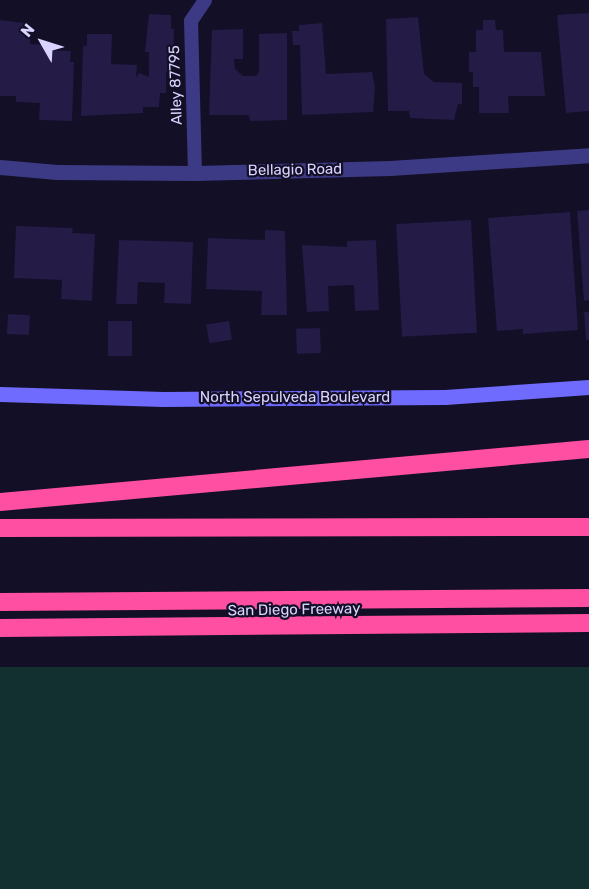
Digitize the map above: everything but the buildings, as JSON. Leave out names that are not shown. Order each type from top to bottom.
[{"type":"highway","points":[[0,502],[589,449]]},
{"type":"highway","points":[[0,528],[589,527]]},
{"type":"highway","points":[[0,602],[589,598]]},
{"type":"highway","name":"San Diego Freeway","points":[[0,628],[589,623]]},
{"type":"main road","name":"North Sepulveda Boulevard","points":[[0,394],[163,399],[445,397],[589,387]]},
{"type":"street","name":"Bellagio Road","points":[[0,167],[57,172],[195,173],[390,168],[589,155]]},
{"type":"lane","name":"Alley 87795","points":[[195,173],[191,21],[205,0]]},
{"type":"green space","points":[[0,667],[589,667],[589,889],[0,889]]}]
